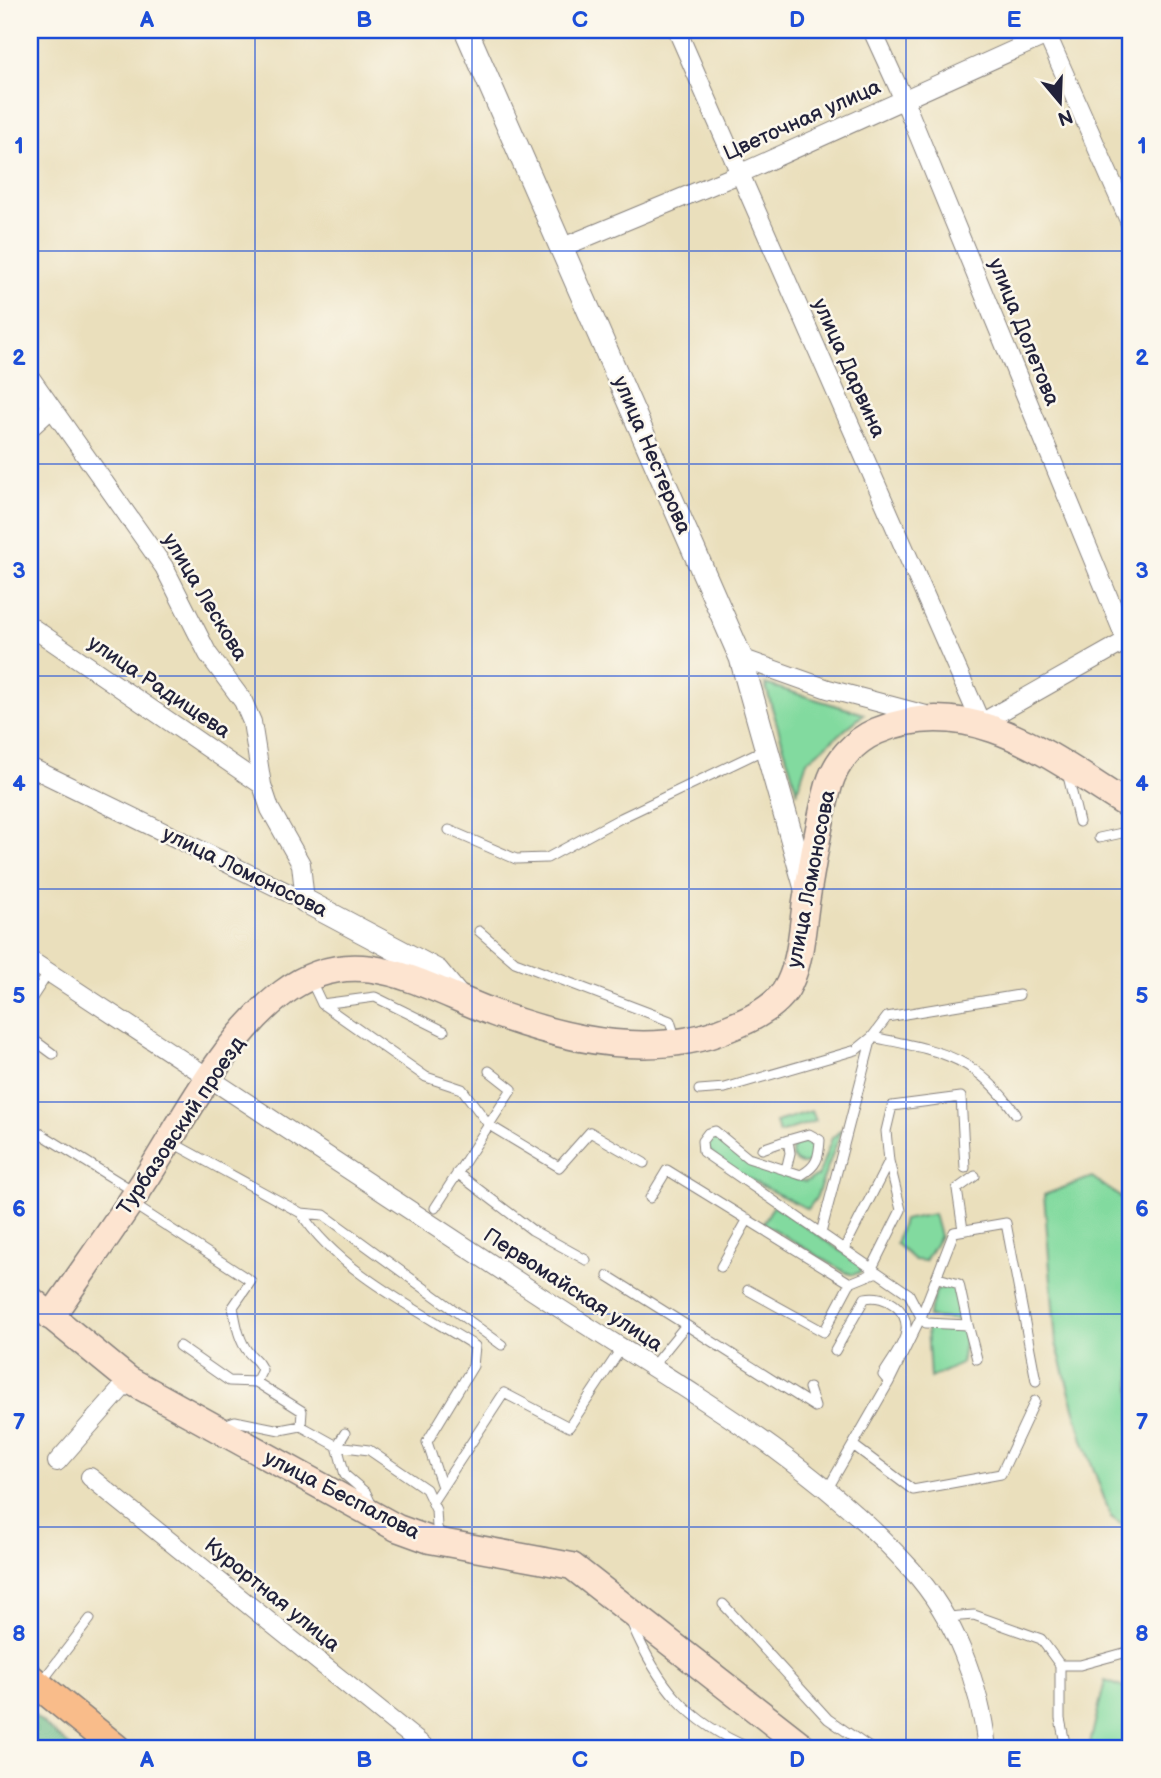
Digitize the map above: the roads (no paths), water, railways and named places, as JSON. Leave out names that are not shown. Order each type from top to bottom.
[{"type":"main road","name":"улица Ломоносова","points":[[460,999],[496,1014],[569,1036],[647,1045],[725,1031],[756,1016],[788,987],[798,957],[807,892],[830,782],[845,753],[868,735],[897,723],[932,716],[981,723],[1036,748],[1131,807]]},
{"type":"main road","name":"Турбазовский проезд","points":[[51,1317],[133,1198],[208,1080],[250,1024],[281,994],[309,976],[339,967],[372,968],[411,977],[460,999]]},
{"type":"main road","name":"улица Беспалова","points":[[30,1299],[129,1380],[377,1518],[407,1532],[442,1542],[572,1566],[805,1748]]},
{"type":"main road","points":[[35,1682],[116,1748]]},
{"type":"street","name":"улица Нестерова","points":[[466,30],[564,247],[741,658],[807,892]]},
{"type":"street","name":"улица Дарвина","points":[[677,30],[981,723]]},
{"type":"street","name":"улица Долетова","points":[[872,30],[904,100],[1130,643]]},
{"type":"street","name":"Цветочная улица","points":[[564,247],[739,174],[1050,31]]},
{"type":"street","points":[[1050,31],[1131,225]]},
{"type":"street","name":"улица Лескова","points":[[30,377],[164,567],[208,654],[243,701],[252,722],[261,785],[270,809],[301,864],[305,901]]},
{"type":"street","points":[[30,428],[52,408]]},
{"type":"street","name":"улица Радищева","points":[[30,626],[261,785]]},
{"type":"street","points":[[981,723],[1130,643]]},
{"type":"street","points":[[741,658],[828,689],[932,716]]},
{"type":"street","name":"улица Ломоносова","points":[[30,767],[305,901],[437,971],[460,999]]},
{"type":"street","name":"Первомайская улица","points":[[30,960],[208,1080],[791,1459],[914,1571],[948,1617],[970,1671],[987,1748]]},
{"type":"street","points":[[57,1462],[129,1380]]},
{"type":"street","name":"Курортная улица","points":[[90,1477],[426,1748]]},
{"type":"lane","points":[[449,830],[516,859],[547,859],[621,818],[766,749]]},
{"type":"lane","points":[[1066,767],[1079,822]]},
{"type":"lane","points":[[1099,838],[1131,831]]},
{"type":"lane","points":[[479,932],[515,962],[670,1021],[677,1041]]},
{"type":"lane","points":[[30,1000],[49,972]]},
{"type":"lane","points":[[309,976],[322,1004],[426,1077],[462,1089],[489,1125],[559,1167],[590,1132],[644,1163]]},
{"type":"lane","points":[[699,1090],[725,1088],[856,1050],[872,1037],[887,1017],[1019,995]]},
{"type":"lane","points":[[322,1004],[375,997],[444,1031]]},
{"type":"lane","points":[[30,1037],[53,1054]]},
{"type":"lane","points":[[872,1037],[942,1051],[977,1070],[999,1090],[1016,1114]]},
{"type":"lane","points":[[821,1233],[872,1037]]},
{"type":"lane","points":[[435,1208],[512,1089],[489,1072]]},
{"type":"lane","points":[[748,1290],[824,1332],[850,1283],[875,1270],[901,1210],[889,1161],[886,1131],[892,1106],[961,1097],[965,1168]]},
{"type":"lane","points":[[30,1127],[251,1281],[233,1307],[239,1334],[247,1351],[260,1362],[262,1370],[256,1382]]},
{"type":"lane","points":[[762,1149],[808,1135],[820,1140],[819,1157],[813,1168],[801,1175],[748,1158],[715,1131],[708,1133],[702,1141],[703,1152],[909,1294],[926,1323],[968,1325]]},
{"type":"lane","points":[[786,1170],[790,1153],[788,1139]]},
{"type":"lane","points":[[169,1142],[301,1213],[324,1215],[502,1345]]},
{"type":"lane","points":[[844,1249],[889,1161]]},
{"type":"lane","points":[[650,1198],[667,1170],[850,1283]]},
{"type":"lane","points":[[457,1173],[532,1230],[586,1260]]},
{"type":"lane","points":[[963,1230],[957,1189],[975,1177]]},
{"type":"lane","points":[[301,1213],[316,1236],[380,1286],[475,1346],[473,1366],[428,1442],[442,1487]]},
{"type":"lane","points":[[721,1267],[748,1219]]},
{"type":"lane","points":[[827,1490],[889,1382],[921,1317],[954,1232],[1006,1223],[1036,1381]]},
{"type":"lane","points":[[608,1276],[815,1407],[809,1388]]},
{"type":"lane","points":[[938,1278],[959,1284],[977,1359]]},
{"type":"lane","points":[[835,1351],[865,1298],[877,1295],[895,1303],[905,1320],[905,1335],[883,1375],[889,1382]]},
{"type":"lane","points":[[651,1368],[686,1325]]},
{"type":"lane","points":[[179,1346],[229,1381],[256,1382],[302,1411],[301,1426]]},
{"type":"lane","points":[[433,1501],[504,1393],[569,1427],[621,1349]]},
{"type":"lane","points":[[852,1445],[913,1490],[1001,1474],[1035,1401]]},
{"type":"lane","points":[[215,1429],[235,1420],[280,1430],[301,1426],[337,1447],[369,1450],[426,1489],[433,1501],[442,1542]]},
{"type":"lane","points":[[345,1433],[337,1447],[345,1475],[366,1493],[377,1518]]},
{"type":"lane","points":[[723,1604],[828,1719],[870,1748]]},
{"type":"lane","points":[[624,1606],[656,1674],[672,1696],[695,1718],[750,1748]]},
{"type":"lane","points":[[948,1617],[974,1615],[1041,1639],[1060,1665],[1060,1719],[1066,1748]]},
{"type":"lane","points":[[35,1682],[90,1619]]},
{"type":"lane","points":[[1060,1665],[1080,1665],[1131,1651]]}]
